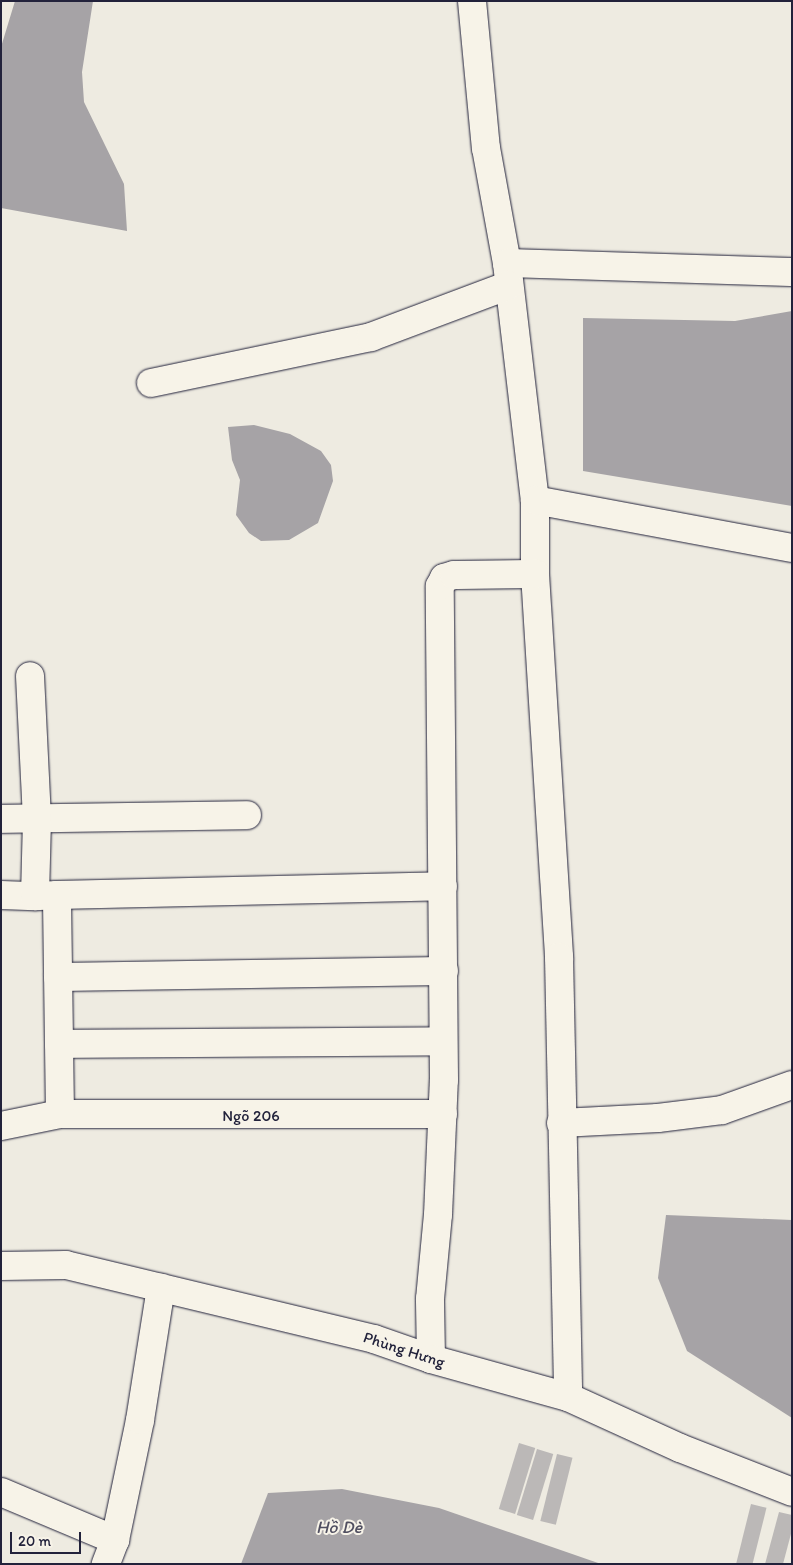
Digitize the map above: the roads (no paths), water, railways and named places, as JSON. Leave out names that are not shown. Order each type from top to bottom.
[{"type":"street","points":[[472,1],[486,148],[508,274],[535,500],[535,574],[559,957],[568,1397]]},
{"type":"street","points":[[150,382],[371,337],[508,274],[792,272]]},
{"type":"street","points":[[535,500],[792,548]]},
{"type":"street","points":[[430,1359],[430,1299],[443,1114],[442,1041],[444,971],[440,586],[444,578],[454,575],[535,574]]},
{"type":"street","points":[[30,676],[37,819],[58,977],[60,1114]]},
{"type":"street","points":[[1,819],[247,815]]},
{"type":"street","points":[[1,895],[442,886]]},
{"type":"street","points":[[58,977],[444,971]]},
{"type":"street","points":[[59,1044],[442,1041]]},
{"type":"street","points":[[561,1123],[658,1118],[722,1110],[792,1085]]},
{"type":"street","name":"Ngõ 206","points":[[1,1126],[60,1114],[443,1114]]},
{"type":"street","name":"Phùng Hưng","points":[[1,1266],[66,1265],[374,1339],[430,1359],[568,1397],[680,1448],[792,1492]]},
{"type":"street","points":[[1,1492],[111,1552],[140,1420],[161,1288]]},
{"type":"water","points":[[15,1],[93,1],[82,72],[84,102],[124,184],[127,231],[1,208],[1,47]]},
{"type":"water","points":[[792,311],[792,506],[583,471],[583,318],[735,321]]},
{"type":"water","points":[[254,425],[290,434],[321,451],[331,465],[333,481],[318,523],[289,540],[261,541],[249,533],[236,515],[240,480],[232,460],[228,427]]},
{"type":"water","points":[[666,1215],[792,1220],[792,1418],[687,1351],[658,1278]]},
{"type":"water","name":"Hồ Dè","points":[[342,1489],[439,1508],[601,1564],[241,1564],[268,1493]]}]
